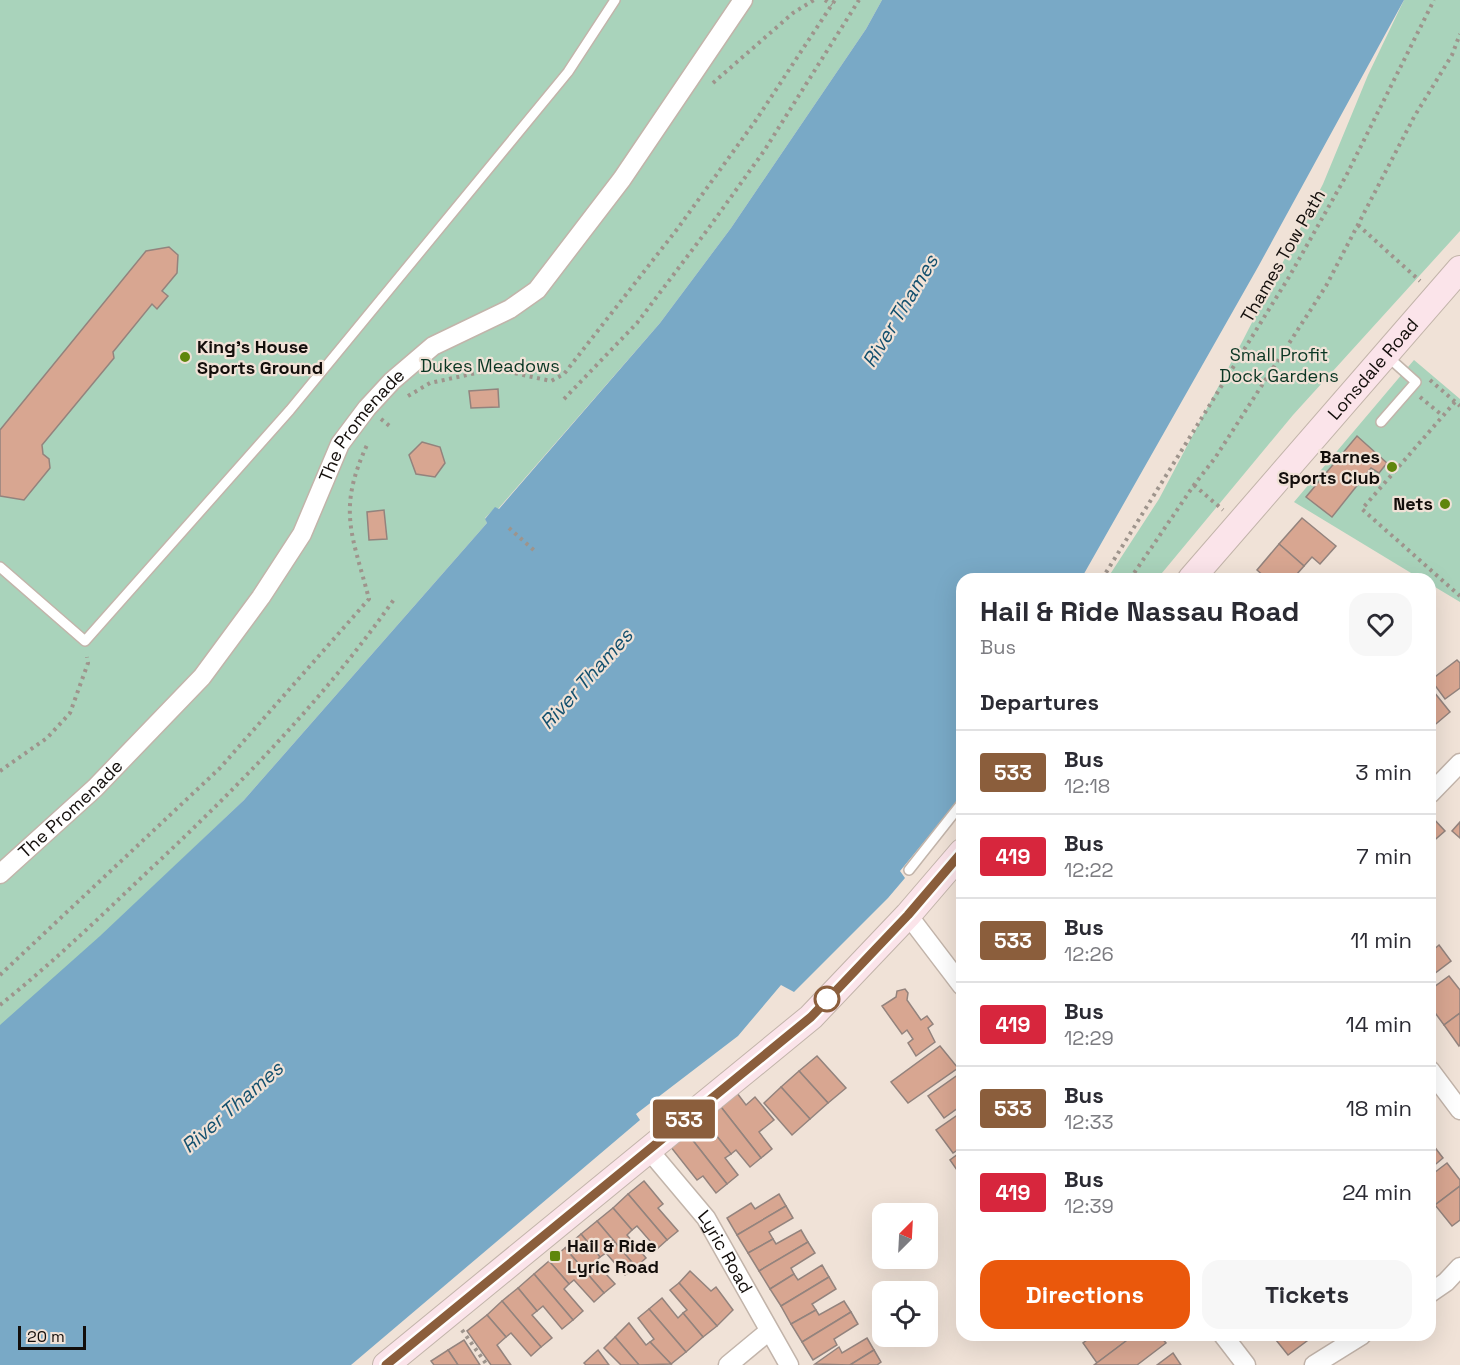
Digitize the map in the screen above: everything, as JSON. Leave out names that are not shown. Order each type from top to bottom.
[{"type":"main road","name":"Lonsdale Road","points":[[1196,573],[1387,356],[1460,269]]},
{"type":"main road","points":[[386,1365],[811,1017],[908,915],[956,859]]},
{"type":"street","name":"The Promenade","points":[[0,874],[94,788],[202,677],[261,597],[302,534],[340,444],[367,408],[392,381],[434,346],[510,309],[537,291],[622,179],[743,0]]},
{"type":"street","points":[[1436,788],[1460,763]]},
{"type":"street","points":[[908,915],[956,978]]},
{"type":"street","points":[[1436,1078],[1460,1110]]},
{"type":"street","name":"Lyric Road","points":[[648,1149],[706,1218],[789,1365]]},
{"type":"street","points":[[1436,1289],[1460,1267]]},
{"type":"street","points":[[728,1365],[769,1331]]},
{"type":"street","points":[[1228,1341],[1246,1365]]},
{"type":"street","points":[[1314,1365],[1352,1341]]},
{"type":"lane","points":[[0,567],[86,641],[305,392],[568,72],[615,0]]},
{"type":"lane","points":[[1381,422],[1416,382],[1387,356]]},
{"type":"lane","points":[[909,870],[956,811]]},
{"type":"path","points":[[711,84],[792,13],[814,0]]},
{"type":"path","points":[[406,398],[430,383],[495,369],[551,381],[564,374],[678,228],[756,120],[833,2],[825,0]]},
{"type":"path","points":[[564,399],[637,323],[708,229],[764,151],[859,0]]},
{"type":"path","name":"Thames Tow Path","points":[[1106,573],[1289,277],[1346,176],[1434,0]]},
{"type":"path","points":[[1134,573],[1215,458],[1326,286],[1414,117],[1452,55],[1460,34]]},
{"type":"path","points":[[1358,225],[1437,296]]},
{"type":"path","points":[[1434,573],[1362,509],[1455,402]]},
{"type":"path","points":[[1431,406],[1443,416]]},
{"type":"path","points":[[377,426],[389,412]]},
{"type":"path","points":[[0,975],[220,768],[369,599],[353,545],[349,520],[349,499],[354,473],[368,441]]},
{"type":"path","points":[[1194,485],[1238,524]]},
{"type":"path","points":[[509,528],[536,552]]},
{"type":"path","points":[[1436,575],[1460,596]]},
{"type":"path","points":[[0,1005],[41,972],[218,806],[306,711],[360,648],[395,598]]},
{"type":"path","points":[[0,771],[47,738],[70,713],[87,663],[86,641]]},
{"type":"path","points":[[450,1312],[487,1365]]},
{"type":"green space","name":"Dukes Meadows","points":[[0,0],[882,0],[866,29],[731,228],[660,323],[498,509],[495,508],[485,518],[487,523],[244,800],[95,942],[0,1026]]},
{"type":"green space","name":"Small Profit Dock Gardens","points":[[1404,0],[1460,0],[1460,231],[1293,415],[1162,573],[1111,573],[1159,499],[1243,340],[1323,184],[1368,75]]},
{"type":"green space","name":"Barnes Sports Club","points":[[1414,360],[1460,399],[1460,602],[1436,588],[1436,573],[1411,573],[1294,502]]},
{"type":"water","name":"River Thames","points":[[882,0],[1404,0],[1258,267],[1084,573],[956,573],[956,803],[900,871],[905,878],[888,898],[794,992],[781,985],[738,1036],[636,1114],[640,1120],[351,1365],[0,1365],[0,1025],[100,936],[244,800],[487,523],[485,519],[495,507],[499,509],[660,323],[731,228],[866,29]]},
{"type":"building","points":[[169,247],[178,255],[177,273],[162,291],[168,296],[157,309],[152,304],[113,352],[114,358],[42,445],[43,454],[49,459],[50,468],[24,500],[0,496],[0,430],[146,251]]},
{"type":"building","points":[[498,389],[499,407],[471,408],[469,391]]},
{"type":"building","points":[[1357,436],[1387,463],[1379,473],[1371,468],[1332,517],[1306,497]]},
{"type":"building","points":[[422,442],[440,447],[445,463],[435,477],[416,474],[409,455]]},
{"type":"building","points":[[384,510],[387,539],[369,540],[367,512]]},
{"type":"building","points":[[1302,518],[1336,546],[1320,564],[1312,557],[1304,566],[1279,544]]},
{"type":"building","points":[[1279,544],[1304,566],[1298,573],[1260,573],[1257,570]]},
{"type":"building","points":[[1457,660],[1460,663],[1460,688],[1445,699],[1436,687],[1436,676]]},
{"type":"building","points":[[1436,694],[1450,712],[1436,724]]},
{"type":"building","points":[[1436,821],[1445,831],[1436,839]]},
{"type":"building","points":[[1460,822],[1460,838],[1452,831]]},
{"type":"building","points":[[1439,945],[1451,961],[1436,972],[1436,948]]},
{"type":"building","points":[[1449,976],[1460,990],[1460,1013],[1444,1025],[1436,1014],[1436,986]]},
{"type":"building","points":[[905,989],[908,993],[907,1000],[921,1020],[927,1016],[933,1024],[928,1028],[935,1042],[916,1056],[908,1043],[913,1039],[907,1030],[902,1034],[882,1006],[896,997],[897,991]]},
{"type":"building","points":[[1460,1013],[1460,1045],[1459,1046],[1444,1025]]},
{"type":"building","points":[[940,1046],[956,1066],[956,1069],[908,1103],[891,1082]]},
{"type":"building","points":[[817,1056],[846,1088],[828,1103],[799,1071]]},
{"type":"building","points":[[799,1071],[828,1103],[810,1119],[781,1087]]},
{"type":"building","points":[[956,1076],[956,1109],[944,1118],[928,1096]]},
{"type":"building","points":[[781,1087],[810,1119],[792,1135],[764,1103]]},
{"type":"building","points":[[737,1093],[746,1105],[755,1097],[774,1120],[759,1132],[772,1149],[761,1158],[721,1107]]},
{"type":"building","points":[[721,1107],[761,1158],[750,1167],[736,1150],[731,1154],[704,1120]]},
{"type":"building","points":[[956,1116],[956,1151],[953,1153],[936,1130]]},
{"type":"building","points":[[704,1120],[731,1154],[725,1158],[738,1175],[727,1184],[687,1133]]},
{"type":"building","points":[[687,1133],[727,1184],[716,1193],[703,1176],[697,1180],[670,1146]]},
{"type":"building","points":[[1436,1149],[1443,1158],[1436,1164]]},
{"type":"building","points":[[956,1156],[956,1169],[950,1160]]},
{"type":"building","points":[[1447,1163],[1460,1180],[1460,1186],[1436,1204],[1436,1171]]},
{"type":"building","points":[[644,1181],[663,1204],[658,1208],[678,1231],[667,1240],[628,1194]]},
{"type":"building","points":[[1460,1186],[1460,1220],[1452,1226],[1436,1204]]},
{"type":"building","points":[[628,1194],[667,1240],[657,1249],[637,1226],[632,1230],[613,1208]]},
{"type":"building","points":[[779,1194],[786,1206],[737,1235],[727,1218],[751,1203],[755,1209]]},
{"type":"building","points":[[786,1206],[793,1218],[769,1232],[773,1239],[748,1253],[737,1235]]},
{"type":"building","points":[[613,1208],[632,1230],[627,1235],[646,1258],[636,1267],[597,1221]]},
{"type":"building","points":[[597,1221],[636,1267],[625,1275],[606,1253],[600,1257],[581,1234]]},
{"type":"building","points":[[801,1230],[808,1242],[759,1271],[748,1253],[773,1239],[776,1244]]},
{"type":"building","points":[[581,1234],[600,1257],[595,1262],[615,1284],[604,1293],[565,1248]]},
{"type":"building","points":[[808,1242],[815,1253],[791,1268],[794,1274],[770,1289],[759,1271]]},
{"type":"building","points":[[565,1248],[604,1293],[594,1302],[574,1280],[569,1284],[549,1261]]},
{"type":"building","points":[[549,1261],[569,1284],[564,1289],[583,1311],[573,1320],[534,1274]]},
{"type":"building","points":[[822,1265],[829,1277],[781,1306],[770,1289],[794,1274],[798,1280]]},
{"type":"building","points":[[690,1271],[711,1291],[716,1287],[733,1310],[717,1326],[679,1283]]},
{"type":"building","points":[[534,1274],[573,1320],[562,1329],[543,1306],[537,1311],[518,1288]]},
{"type":"building","points":[[829,1277],[836,1289],[812,1304],[816,1310],[791,1324],[781,1306]]},
{"type":"building","points":[[679,1283],[717,1326],[703,1337],[683,1313],[687,1310],[670,1290]]},
{"type":"building","points":[[518,1288],[537,1311],[532,1315],[552,1338],[541,1347],[502,1301]]},
{"type":"building","points":[[662,1298],[678,1318],[683,1313],[703,1337],[686,1352],[649,1309]]},
{"type":"building","points":[[502,1301],[541,1347],[531,1356],[511,1333],[506,1337],[487,1315]]},
{"type":"building","points":[[844,1301],[851,1312],[802,1342],[791,1324],[816,1310],[819,1315]]},
{"type":"building","points":[[649,1309],[686,1352],[671,1364],[650,1342],[654,1339],[638,1318]]},
{"type":"building","points":[[851,1312],[858,1324],[834,1339],[837,1345],[813,1360],[802,1342]]},
{"type":"building","points":[[487,1315],[506,1337],[497,1345],[511,1365],[491,1365],[467,1331]]},
{"type":"building","points":[[629,1323],[646,1345],[650,1342],[671,1364],[639,1365],[615,1337]]},
{"type":"building","points":[[615,1337],[639,1365],[621,1365],[604,1348]]},
{"type":"building","points":[[867,1338],[874,1350],[850,1365],[815,1364],[839,1347],[842,1353]]},
{"type":"building","points":[[464,1340],[480,1365],[458,1365],[448,1350]]},
{"type":"building","points":[[1086,1341],[1126,1341],[1097,1363],[1083,1343]]},
{"type":"building","points":[[1126,1341],[1164,1341],[1166,1343],[1137,1365],[1094,1365]]},
{"type":"building","points":[[1277,1341],[1307,1341],[1288,1355]]},
{"type":"building","points":[[448,1350],[458,1365],[434,1365],[431,1361]]},
{"type":"building","points":[[598,1350],[609,1365],[586,1365],[584,1363]]},
{"type":"building","points":[[874,1350],[881,1362],[877,1365],[850,1365]]},
{"type":"building","points":[[1173,1353],[1181,1365],[1157,1365]]},
{"type":"bus line","name":"533","points":[[386,1365],[811,1017],[908,915],[956,859]]},
{"type":"place","name":"King's House Sports Ground","points":[[185,357]]},
{"type":"place","name":"Barnes Sports Club","points":[[1392,467]]},
{"type":"place","name":"Nets","points":[[1445,504]]},
{"type":"place","name":"Hail & Ride Lyric Road","points":[[555,1256]]}]
